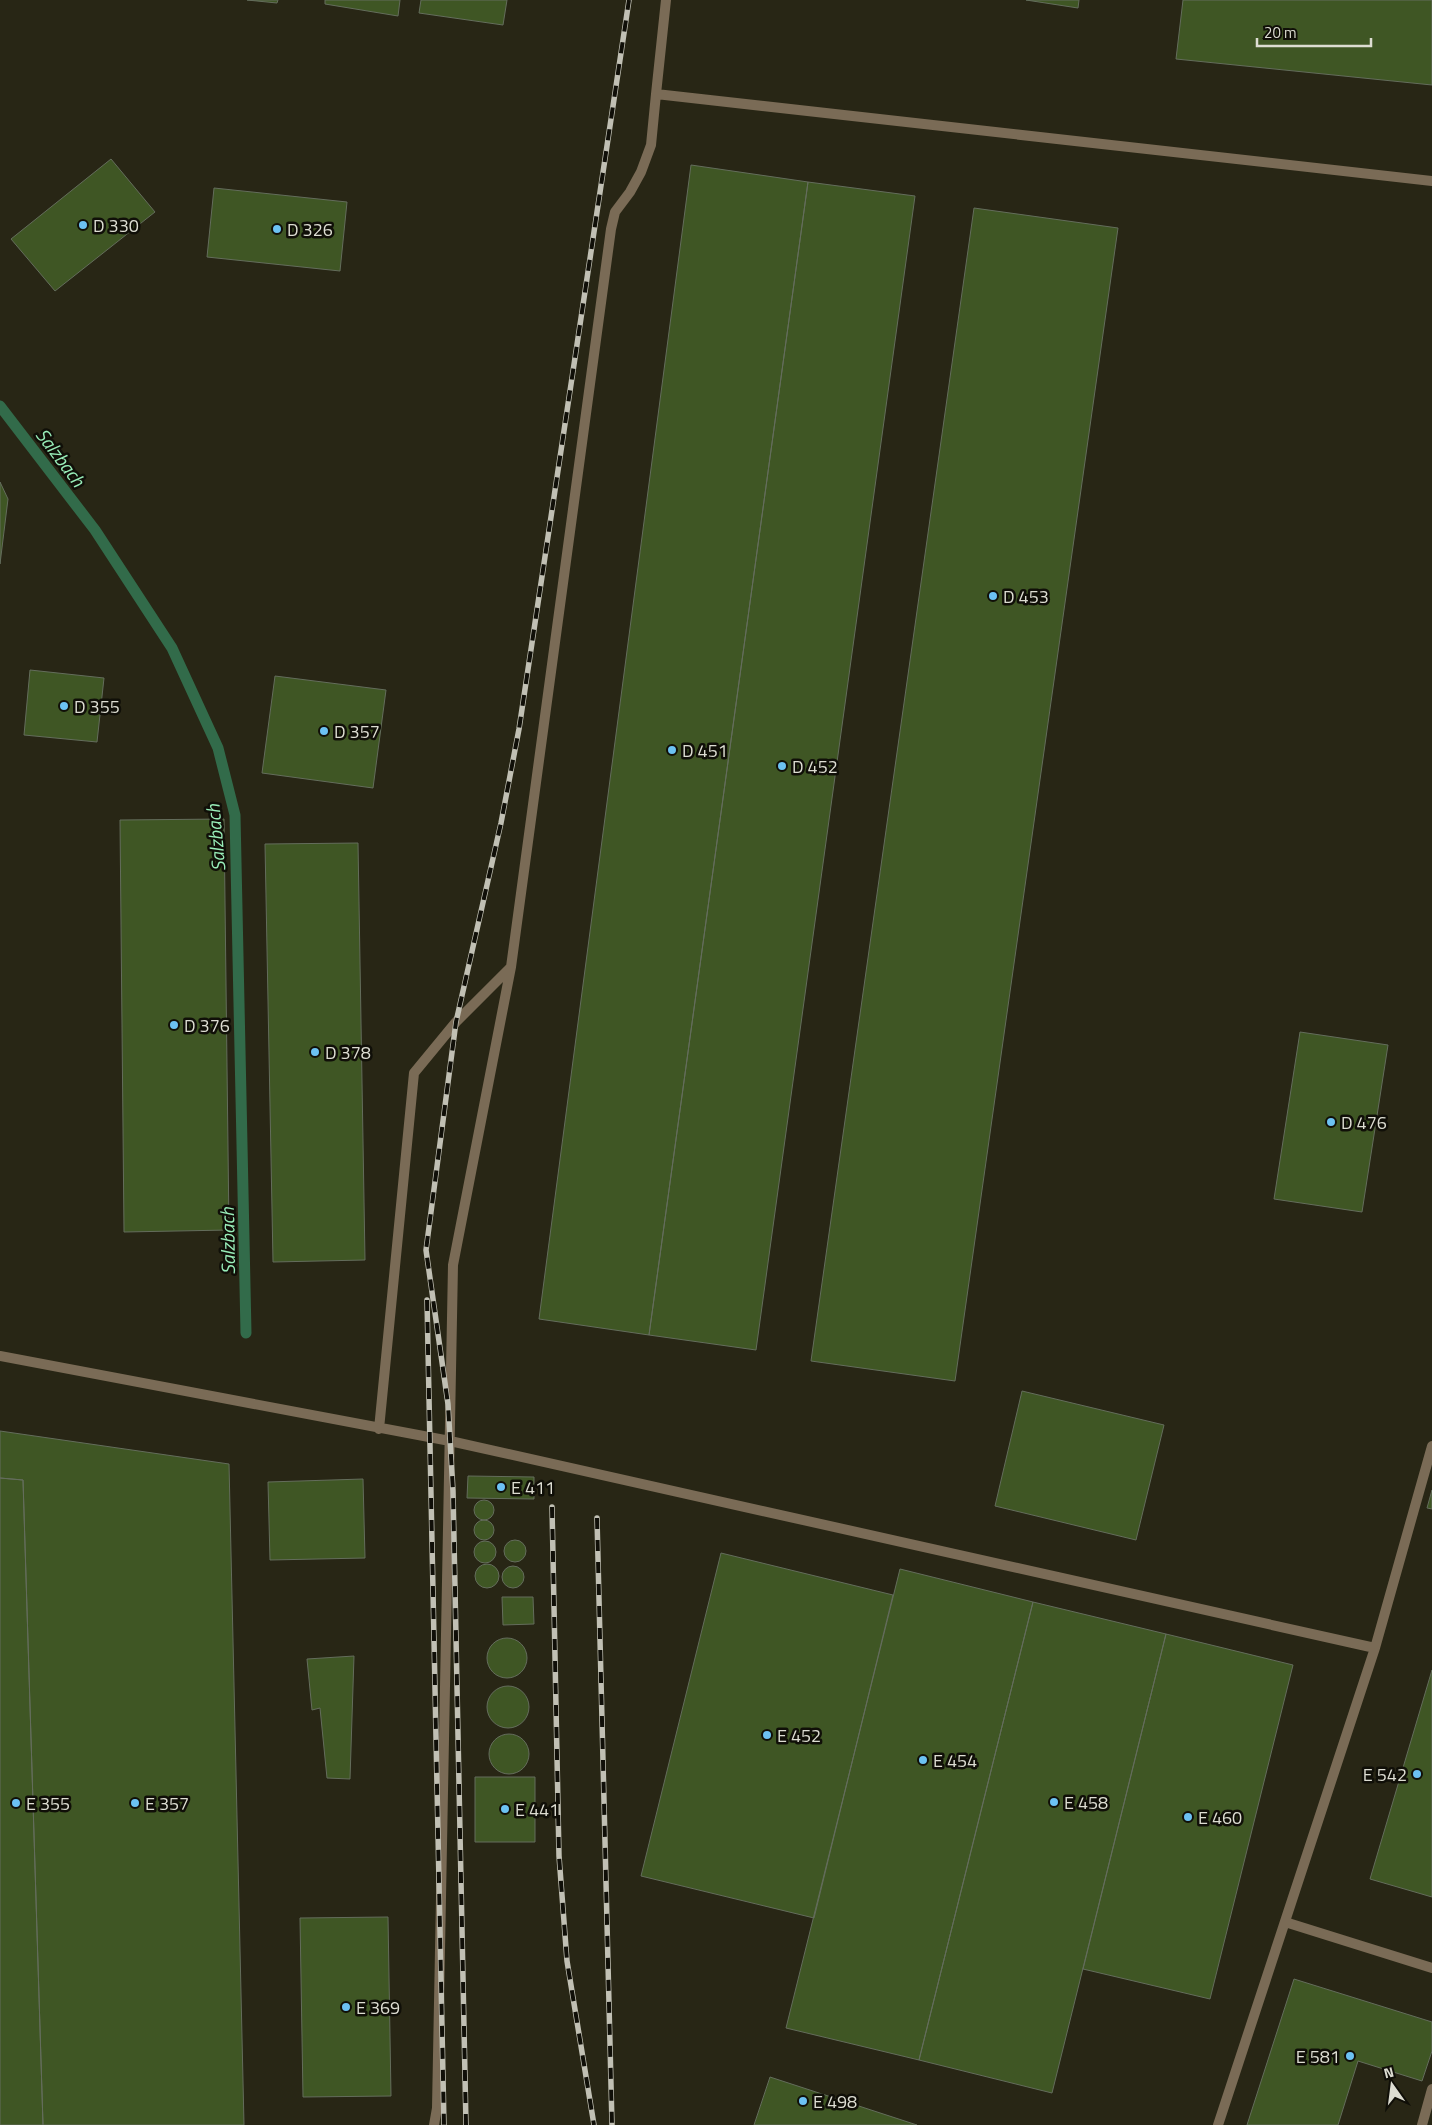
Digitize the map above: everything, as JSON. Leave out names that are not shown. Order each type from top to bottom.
[{"type":"lane","points":[[434,2125],[438,2108],[440,2021],[453,1265],[511,967],[611,229],[615,212],[630,192],[641,172],[651,145],[666,0]]},
{"type":"lane","points":[[656,94],[1432,181]]},
{"type":"lane","points":[[379,1429],[414,1072],[456,1022],[511,967]]},
{"type":"lane","points":[[0,1356],[450,1441],[1375,1648]]},
{"type":"lane","points":[[1218,2125],[1375,1648],[1432,1446]]},
{"type":"lane","points":[[1285,1922],[1432,1968]]},
{"type":"lane","points":[[1422,2125],[1432,2090]]},
{"type":"building","points":[[247,0],[278,0],[277,3]]},
{"type":"building","points":[[325,0],[400,0],[398,16],[325,4]]},
{"type":"building","points":[[421,0],[507,0],[503,25],[419,13]]},
{"type":"building","points":[[1026,0],[1079,0],[1078,8]]},
{"type":"building","points":[[1183,0],[1432,0],[1432,85],[1176,59]]},
{"type":"building","name":"D 330","points":[[111,159],[155,212],[55,291],[11,239]]},
{"type":"building","name":"D 451","points":[[691,165],[808,182],[649,1335],[539,1319]]},
{"type":"building","name":"D 452","points":[[808,182],[915,196],[756,1350],[649,1335]]},
{"type":"building","name":"D 326","points":[[214,188],[347,202],[340,271],[207,257]]},
{"type":"building","name":"D 453","points":[[974,208],[1118,228],[955,1381],[811,1361]]},
{"type":"building","points":[[0,482],[8,499],[0,564]]},
{"type":"building","name":"D 355","points":[[30,670],[104,678],[97,742],[24,735]]},
{"type":"building","name":"D 357","points":[[275,676],[386,690],[373,788],[262,773]]},
{"type":"building","name":"D 376","points":[[224,819],[229,1230],[124,1232],[120,820]]},
{"type":"building","name":"D 378","points":[[358,843],[365,1260],[273,1262],[265,844]]},
{"type":"building","name":"D 476","points":[[1300,1032],[1388,1045],[1362,1212],[1274,1199]]},
{"type":"building","points":[[1022,1391],[1164,1425],[1136,1540],[995,1506]]},
{"type":"building","name":"E 357","points":[[0,1431],[229,1464],[244,2125],[43,2125],[23,1480],[0,1478]]},
{"type":"building","name":"E 411","points":[[468,1476],[534,1477],[534,1499],[467,1498]]},
{"type":"building","name":"E 355","points":[[0,1478],[23,1480],[43,2125],[0,2125]]},
{"type":"building","points":[[363,1479],[365,1558],[270,1560],[268,1482]]},
{"type":"building","points":[[1432,1490],[1432,1509],[1427,1508]]},
{"type":"building","points":[[484,1500],[491,1503],[494,1510],[491,1517],[484,1520],[477,1517],[474,1510],[477,1503]]},
{"type":"building","points":[[484,1520],[491,1523],[494,1530],[491,1537],[484,1540],[477,1537],[474,1530],[477,1523]]},
{"type":"building","points":[[511,1540],[519,1540],[526,1547],[526,1555],[519,1562],[511,1562],[504,1555],[504,1547]]},
{"type":"building","points":[[485,1541],[493,1544],[496,1552],[493,1560],[485,1563],[477,1560],[474,1552],[477,1544]]},
{"type":"building","name":"E 452","points":[[721,1553],[893,1595],[814,1918],[641,1876]]},
{"type":"building","points":[[487,1564],[492,1565],[498,1571],[498,1581],[492,1587],[487,1588],[482,1587],[476,1581],[475,1576],[476,1571],[482,1565]]},
{"type":"building","points":[[513,1566],[521,1569],[524,1577],[521,1585],[513,1588],[505,1585],[502,1577],[505,1569]]},
{"type":"building","name":"E 454","points":[[900,1569],[1033,1602],[919,2060],[786,2028]]},
{"type":"building","points":[[502,1597],[533,1597],[534,1624],[503,1625]]},
{"type":"building","name":"E 458","points":[[1033,1602],[1166,1634],[1052,2093],[919,2060]]},
{"type":"building","name":"E 460","points":[[1166,1634],[1293,1665],[1210,1999],[1083,1969]]},
{"type":"building","points":[[511,1638],[518,1641],[524,1647],[527,1658],[526,1666],[518,1675],[511,1678],[503,1678],[496,1675],[488,1666],[487,1654],[490,1647],[499,1639]]},
{"type":"building","points":[[354,1656],[350,1779],[327,1778],[320,1708],[312,1710],[307,1659]]},
{"type":"building","name":"E 542","points":[[1432,1670],[1432,1897],[1370,1879]]},
{"type":"building","points":[[504,1686],[512,1686],[523,1692],[529,1707],[523,1722],[512,1728],[504,1728],[493,1722],[487,1711],[487,1703],[493,1692]]},
{"type":"building","points":[[513,1734],[520,1737],[526,1743],[529,1754],[528,1762],[520,1771],[513,1774],[505,1774],[498,1771],[490,1762],[489,1750],[492,1743],[501,1735]]},
{"type":"building","name":"E 441","points":[[475,1777],[535,1777],[535,1842],[475,1842]]},
{"type":"building","name":"E 369","points":[[388,1917],[391,2096],[303,2097],[300,1918]]},
{"type":"building","name":"E 581","points":[[1294,1979],[1432,2022],[1432,2051],[1422,2081],[1358,2061],[1338,2125],[1247,2125]]},
{"type":"building","name":"E 498","points":[[770,2077],[917,2125],[754,2125]]},
{"type":"waterway","name":"Salzbach","points":[[0,406],[95,530],[172,648],[218,748],[235,815],[246,1333]]},
{"type":"railway","points":[[466,2125],[453,1491],[448,1404],[426,1250],[456,1022],[501,823],[519,729],[629,0]]},
{"type":"railway","points":[[427,1300],[444,2125]]},
{"type":"railway","points":[[552,1507],[559,1856],[567,1961],[594,2125]]},
{"type":"railway","points":[[597,1518],[612,2125]]},
{"type":"place","name":"D 330","points":[[83,225]]},
{"type":"place","name":"D 326","points":[[277,229]]},
{"type":"place","name":"D 453","points":[[993,596]]},
{"type":"place","name":"D 355","points":[[64,706]]},
{"type":"place","name":"D 357","points":[[324,731]]},
{"type":"place","name":"D 451","points":[[672,750]]},
{"type":"place","name":"D 452","points":[[782,766]]},
{"type":"place","name":"D 376","points":[[174,1025]]},
{"type":"place","name":"D 378","points":[[315,1052]]},
{"type":"place","name":"D 476","points":[[1331,1122]]},
{"type":"place","name":"E 411","points":[[501,1487]]},
{"type":"place","name":"E 452","points":[[767,1735]]},
{"type":"place","name":"E 454","points":[[923,1760]]},
{"type":"place","name":"E 542","points":[[1417,1774]]},
{"type":"place","name":"E 458","points":[[1054,1802]]},
{"type":"place","name":"E 355","points":[[16,1803]]},
{"type":"place","name":"E 357","points":[[135,1803]]},
{"type":"place","name":"E 441","points":[[505,1809]]},
{"type":"place","name":"E 460","points":[[1188,1817]]},
{"type":"place","name":"E 369","points":[[346,2007]]},
{"type":"place","name":"E 581","points":[[1350,2056]]},
{"type":"place","name":"E 498","points":[[803,2101]]}]
